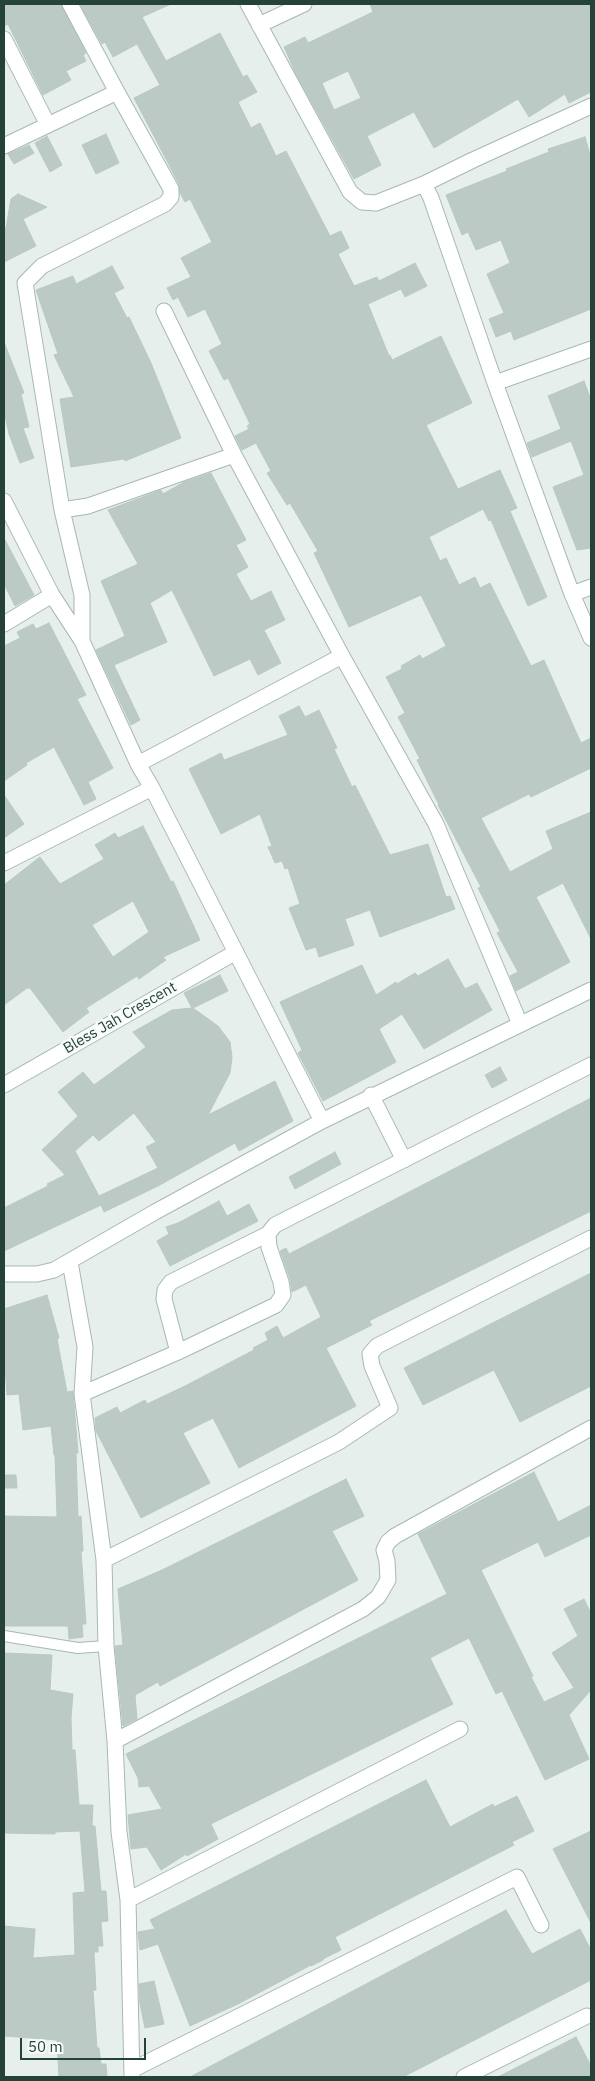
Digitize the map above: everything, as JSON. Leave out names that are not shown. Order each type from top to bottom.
[{"type":"street","points":[[70,4],[172,189],[171,197],[165,204],[42,266],[25,283],[62,510],[82,595],[82,641]]},
{"type":"street","points":[[248,4],[350,192],[362,202],[376,202],[424,184],[591,106]]},
{"type":"street","points":[[259,25],[304,4]]},
{"type":"street","points":[[4,38],[48,125]]},
{"type":"street","points":[[4,146],[117,92]]},
{"type":"street","points":[[424,184],[431,198],[495,383],[572,594],[591,638]]},
{"type":"street","points":[[164,311],[234,455],[342,656],[436,824],[520,1024]]},
{"type":"street","points":[[495,383],[591,349]]},
{"type":"street","points":[[62,510],[88,506],[234,455]]},
{"type":"street","points":[[4,501],[52,595],[82,641],[138,764],[322,1121]]},
{"type":"street","points":[[572,594],[591,587]]},
{"type":"street","points":[[4,624],[52,595]]},
{"type":"street","points":[[138,764],[342,656]]},
{"type":"street","points":[[4,863],[152,788]]},
{"type":"street","name":"Bless Jah Crescent","points":[[4,1085],[236,952]]},
{"type":"street","points":[[4,1274],[37,1274],[54,1270],[155,1212],[371,1095],[591,990]]},
{"type":"street","points":[[178,1352],[164,1299],[165,1290],[171,1282],[268,1234],[275,1225],[591,1065]]},
{"type":"street","points":[[371,1095],[404,1160]]},
{"type":"street","points":[[82,1394],[178,1352],[276,1305],[283,1295],[281,1282],[269,1247],[268,1234]]},
{"type":"street","points":[[104,1560],[338,1442],[390,1408],[372,1366],[370,1354],[377,1346],[591,1238]]},
{"type":"street","points":[[70,1262],[85,1347],[82,1394],[104,1560],[106,1646],[115,1740],[118,1832],[128,1900],[132,2074],[517,1878],[541,1925]]},
{"type":"street","points":[[115,1740],[363,1609],[378,1597],[388,1580],[387,1561],[384,1550],[388,1542],[395,1536],[591,1428]]},
{"type":"street","points":[[128,1900],[460,1729]]},
{"type":"street","points":[[464,2077],[587,2016]]},
{"type":"lane","points":[[4,1636],[78,1648],[106,1646]]},
{"type":"building","points":[[4,4],[61,4],[86,53],[83,55],[86,61],[66,71],[71,80],[43,95],[8,24],[4,26]]},
{"type":"building","points":[[80,4],[171,4],[142,17],[166,61],[220,33],[243,77],[247,75],[257,92],[238,102],[251,128],[260,123],[276,156],[286,151],[330,236],[341,231],[349,248],[338,254],[354,286],[377,277],[379,281],[415,263],[427,286],[405,297],[401,289],[368,304],[392,360],[441,336],[472,403],[426,425],[458,489],[500,470],[517,508],[510,511],[547,597],[528,606],[491,520],[489,521],[483,509],[429,537],[440,561],[446,558],[459,585],[475,577],[480,588],[490,583],[531,666],[544,660],[581,743],[591,738],[591,768],[531,797],[529,794],[481,818],[510,872],[553,849],[546,831],[591,812],[591,939],[563,883],[536,897],[570,962],[516,991],[510,976],[518,972],[497,933],[500,931],[478,888],[481,887],[417,760],[420,759],[398,717],[405,713],[386,677],[402,669],[401,666],[420,655],[422,659],[446,646],[421,595],[349,627],[314,553],[318,551],[290,503],[287,505],[267,473],[271,471],[256,443],[242,450],[235,436],[249,429],[247,426],[250,424],[228,378],[224,380],[209,351],[222,344],[205,309],[188,317],[178,297],[173,300],[167,288],[191,277],[181,258],[212,242],[190,199],[185,202],[180,193],[179,184],[134,98],[160,85],[137,44],[113,57],[105,42],[102,44]]},
{"type":"building","points":[[370,4],[591,4],[591,92],[569,103],[565,94],[529,117],[518,99],[434,148],[414,112],[367,136],[381,165],[354,179],[296,74],[284,47],[305,37],[308,43],[373,12]],"holes":[[[348,71],[361,98],[334,110],[322,83]]]},
{"type":"building","points":[[106,134],[119,163],[96,174],[82,145]]},
{"type":"building","points":[[47,136],[62,165],[50,172],[35,143]]},
{"type":"building","points":[[585,137],[591,158],[591,309],[514,340],[511,331],[496,337],[489,319],[504,313],[487,274],[510,263],[501,240],[476,250],[468,232],[462,235],[446,195],[507,171],[506,169],[549,152],[548,149]]},
{"type":"building","points":[[29,145],[34,153],[14,164],[8,154]]},
{"type":"building","points":[[18,194],[47,207],[23,219],[36,246],[4,262],[4,228],[6,228],[11,199]]},
{"type":"building","points":[[112,266],[124,288],[114,293],[127,318],[129,317],[151,363],[181,438],[125,461],[124,459],[71,467],[60,399],[74,397],[54,355],[58,354],[36,290],[73,276],[76,284]]},
{"type":"building","points":[[4,342],[24,393],[21,394],[29,427],[23,428],[34,458],[20,463],[9,434],[4,411]]},
{"type":"building","points":[[584,381],[591,400],[591,548],[577,550],[553,487],[584,475],[571,441],[532,457],[527,443],[561,429],[548,396]]},
{"type":"building","points":[[211,473],[246,540],[236,545],[248,567],[236,574],[251,601],[271,591],[285,620],[264,630],[281,663],[258,675],[250,659],[214,676],[172,590],[150,603],[167,642],[114,665],[140,720],[131,725],[96,650],[125,636],[101,581],[138,564],[108,510],[161,490],[163,494],[184,482]]},
{"type":"building","points":[[4,538],[34,595],[15,606],[4,584]]},
{"type":"building","points":[[49,623],[86,695],[77,699],[113,768],[88,782],[96,799],[84,805],[54,747],[26,763],[27,765],[4,781],[4,646],[20,638],[17,632],[33,624],[36,629]]},
{"type":"building","points":[[299,706],[305,717],[319,710],[337,748],[334,749],[352,787],[355,785],[390,855],[428,844],[446,897],[450,896],[455,909],[380,937],[370,910],[345,919],[354,945],[319,957],[316,947],[306,950],[289,908],[300,904],[288,868],[285,869],[282,861],[275,863],[268,847],[272,846],[260,814],[221,834],[189,769],[221,753],[224,760],[288,735],[279,716]]},
{"type":"building","points":[[4,795],[24,824],[4,838]]},
{"type":"building","points":[[143,826],[171,882],[173,881],[200,940],[163,957],[166,960],[139,979],[137,976],[86,1008],[89,1012],[63,1032],[30,988],[27,988],[4,1005],[4,885],[40,857],[60,884],[104,859],[95,845],[115,833],[118,838]],"holes":[[[133,901],[149,932],[113,957],[92,925]]]},
{"type":"building","points":[[448,959],[465,989],[477,983],[492,1010],[424,1049],[402,1014],[379,1029],[396,1062],[323,1101],[298,1053],[302,1050],[280,1002],[362,965],[376,995],[396,982],[397,984],[415,973],[418,976]]},
{"type":"building","points":[[220,975],[228,991],[193,1008],[218,1026],[230,1042],[232,1057],[230,1073],[208,1115],[275,1081],[293,1121],[239,1151],[235,1143],[158,1186],[104,1212],[101,1205],[4,1251],[4,1208],[48,1186],[47,1184],[65,1175],[42,1150],[78,1116],[58,1092],[83,1072],[94,1085],[146,1047],[133,1032],[172,1010],[192,1008],[184,993]],"holes":[[[134,1113],[156,1142],[146,1147],[158,1168],[99,1196],[75,1151],[93,1135],[99,1141]]]},
{"type":"building","points":[[500,1067],[507,1080],[492,1088],[485,1075]]},
{"type":"building","points":[[591,1098],[591,1211],[369,1321],[372,1325],[326,1348],[356,1406],[239,1468],[213,1418],[183,1433],[210,1483],[141,1518],[96,1431],[95,1418],[117,1407],[120,1413],[145,1400],[147,1404],[185,1386],[254,1350],[253,1348],[268,1340],[265,1333],[277,1326],[283,1338],[321,1317],[306,1285],[292,1292],[290,1279],[280,1251],[286,1248],[289,1254]]},
{"type":"building","points":[[335,1152],[341,1164],[295,1189],[289,1177]]},
{"type":"building","points":[[219,1201],[227,1216],[249,1204],[258,1221],[170,1266],[157,1241],[169,1234],[166,1227],[178,1223]]},
{"type":"building","points":[[591,1273],[591,1386],[520,1422],[494,1370],[423,1405],[404,1368]]},
{"type":"building","points":[[47,1295],[59,1338],[57,1339],[67,1392],[73,1391],[78,1453],[76,1453],[78,1517],[81,1516],[83,1551],[81,1551],[86,1624],[82,1624],[83,1637],[69,1639],[68,1626],[4,1626],[4,1516],[57,1517],[55,1455],[51,1426],[23,1430],[19,1394],[7,1395],[4,1309]]},
{"type":"building","points":[[534,1472],[558,1522],[591,1505],[591,1535],[545,1557],[538,1542],[481,1570],[544,1702],[574,1688],[552,1653],[578,1636],[564,1609],[584,1599],[591,1614],[591,1690],[569,1715],[589,1759],[545,1780],[502,1691],[496,1694],[469,1638],[430,1658],[453,1704],[211,1824],[218,1839],[187,1856],[186,1854],[161,1870],[147,1847],[131,1849],[128,1815],[162,1809],[149,1786],[139,1787],[138,1778],[126,1754],[447,1594],[418,1534]]},
{"type":"building","points":[[4,1475],[16,1475],[17,1488],[4,1488]]},
{"type":"building","points":[[346,1479],[364,1516],[332,1531],[358,1580],[160,1686],[158,1682],[135,1695],[137,1719],[123,1726],[115,1646],[123,1645],[118,1589],[162,1570]]},
{"type":"building","points":[[4,1653],[52,1655],[50,1690],[73,1694],[71,1717],[72,1750],[75,1750],[79,1805],[93,1805],[92,1826],[95,1826],[101,1891],[106,1891],[108,1921],[101,1922],[103,1946],[98,1946],[98,1952],[94,1952],[96,1990],[93,1990],[97,2048],[99,2048],[101,2064],[106,2064],[107,2077],[59,2077],[57,2040],[4,2036],[4,1926],[35,1929],[33,1958],[75,1955],[73,1893],[85,1892],[80,1831],[55,1832],[55,1834],[4,1833]]},
{"type":"building","points":[[426,1780],[450,1827],[493,1804],[494,1807],[517,1796],[534,1831],[512,1842],[514,1845],[335,1937],[341,1950],[238,2004],[190,2026],[158,1944],[140,1950],[138,1932],[155,1929],[150,1920]]},
{"type":"building","points":[[591,1831],[591,1923],[553,1849]]},
{"type":"building","points":[[506,1910],[532,1954],[580,1929],[591,1950],[591,1980],[403,2077],[190,2077]]},
{"type":"building","points":[[154,1981],[164,2024],[145,2028],[140,2004],[139,1984]]},
{"type":"building","points":[[576,2037],[591,2066],[591,2077],[498,2077]]}]
